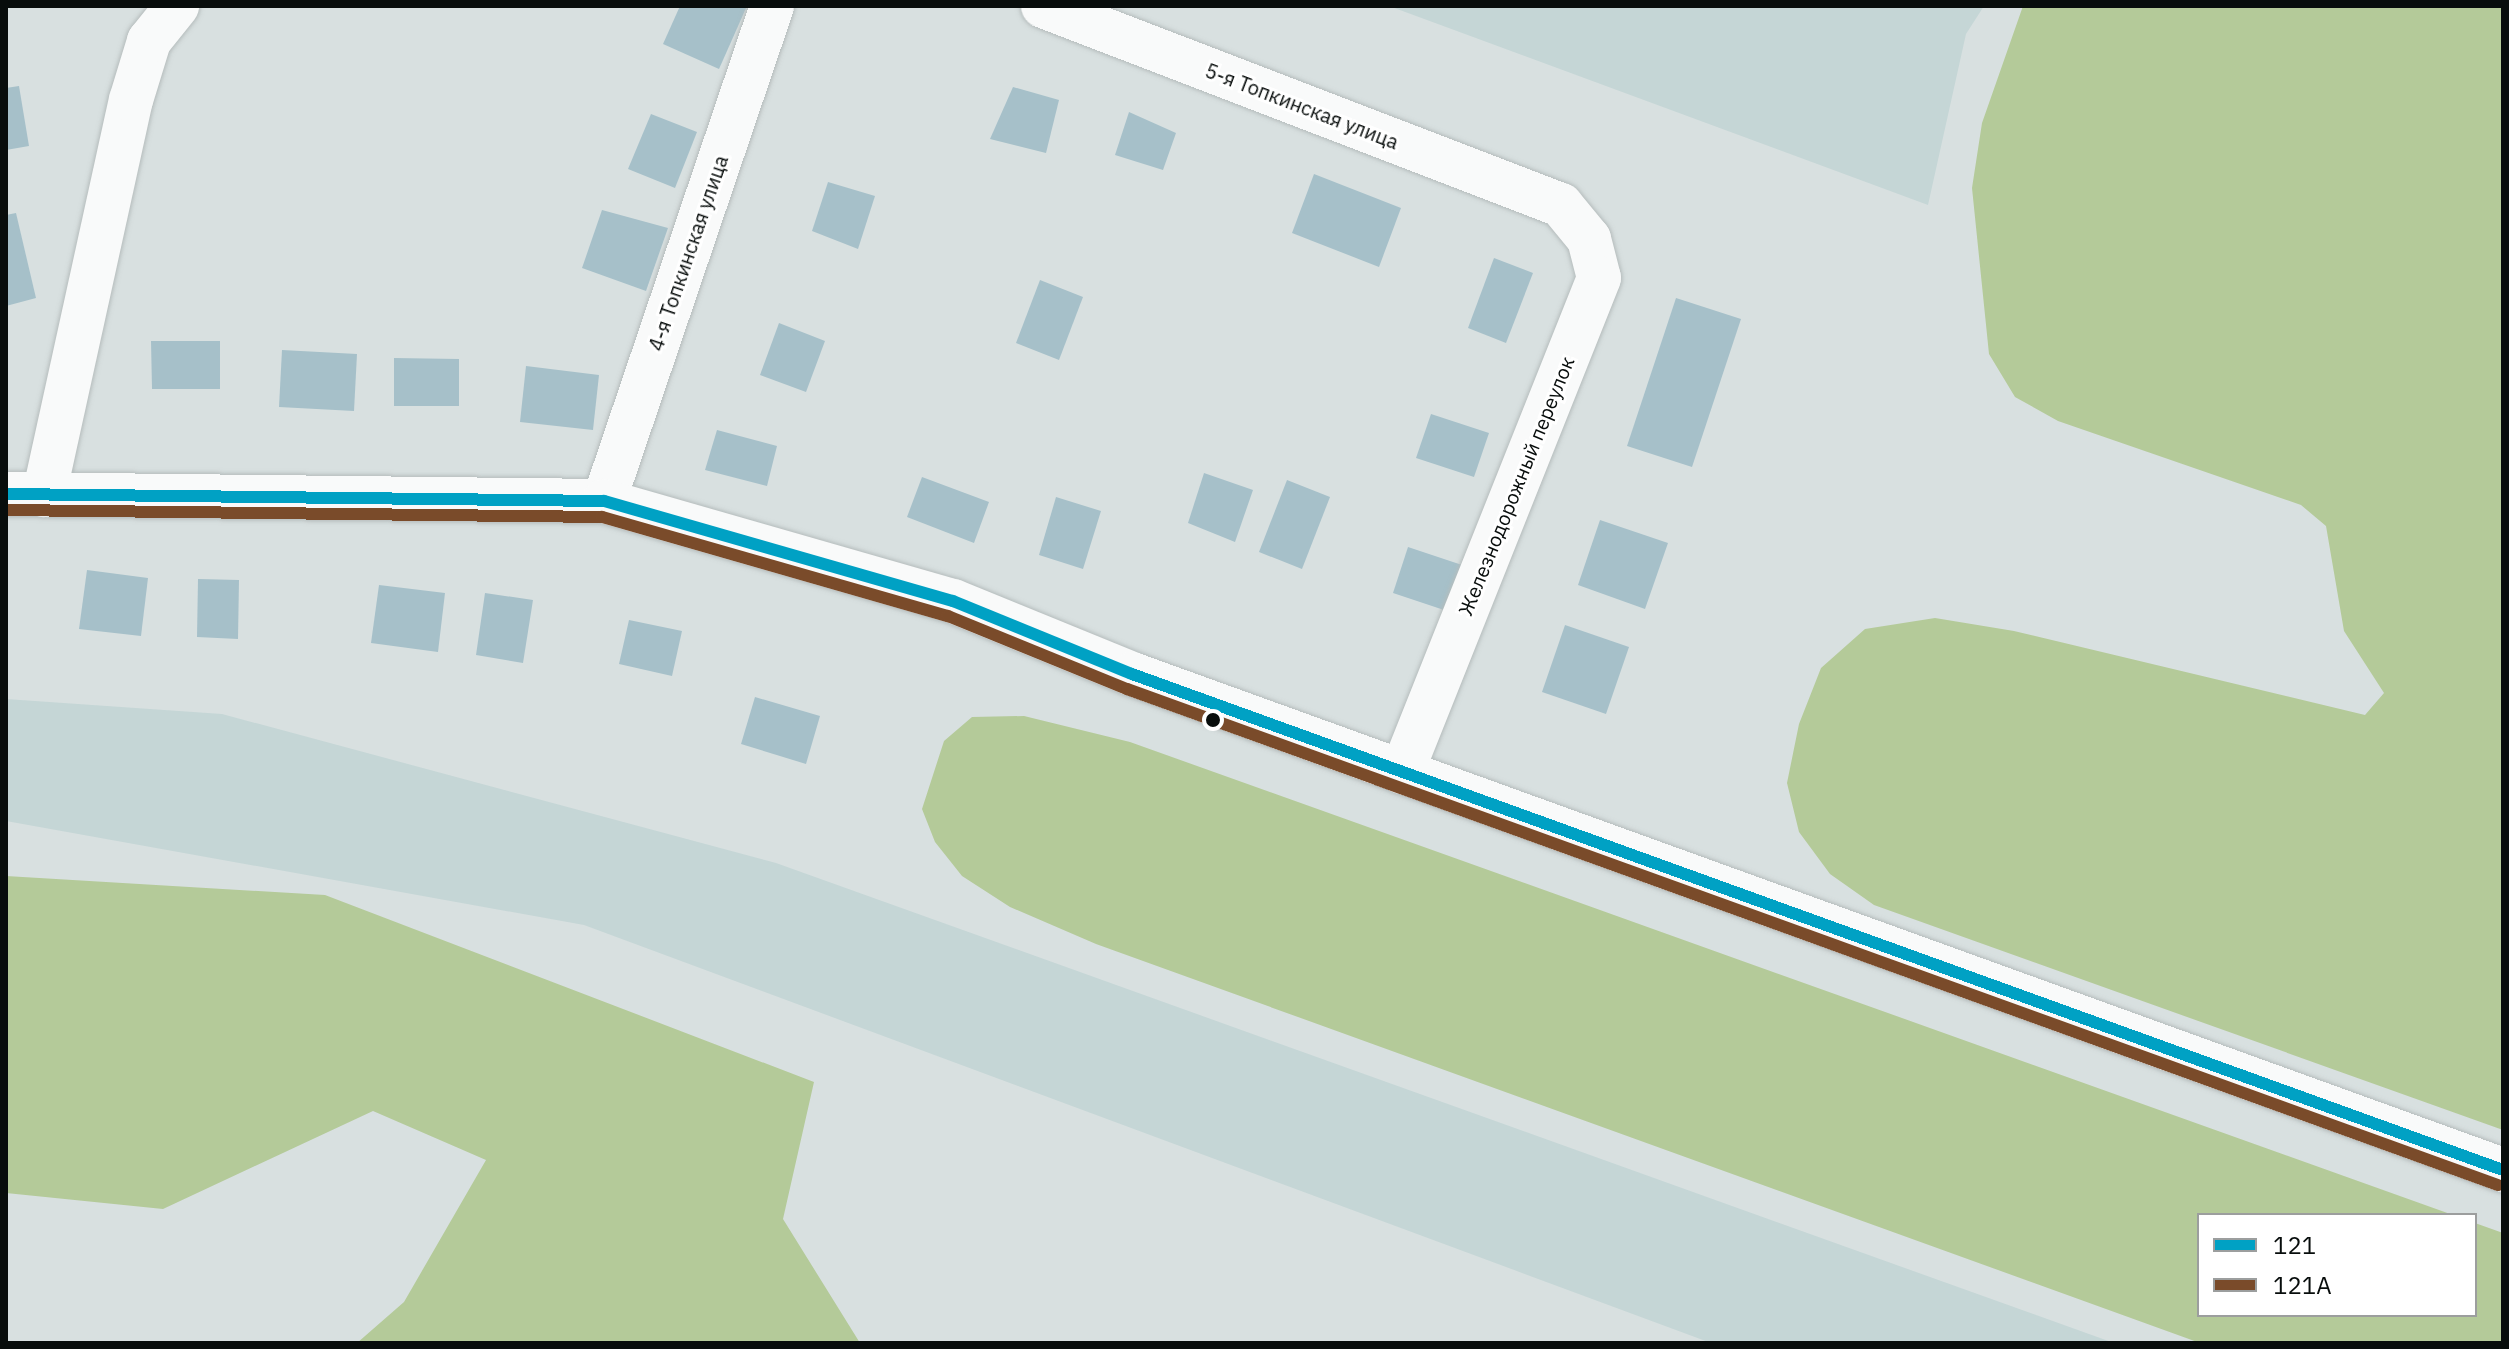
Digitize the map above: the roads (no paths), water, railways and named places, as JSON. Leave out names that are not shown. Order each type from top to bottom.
[{"type":"main road","points":[[177,6],[149,41],[25,494],[604,501],[953,601],[1132,674],[2503,1170]]},
{"type":"main road","name":"4-я Топкинская улица","points":[[604,501],[772,6]]},
{"type":"main road","name":"5-я Топкинская улица","points":[[1043,6],[1561,205]]},
{"type":"main road","name":"Железнодорожный переулок","points":[[1402,772],[1599,278],[1589,239],[1561,205]]}]
